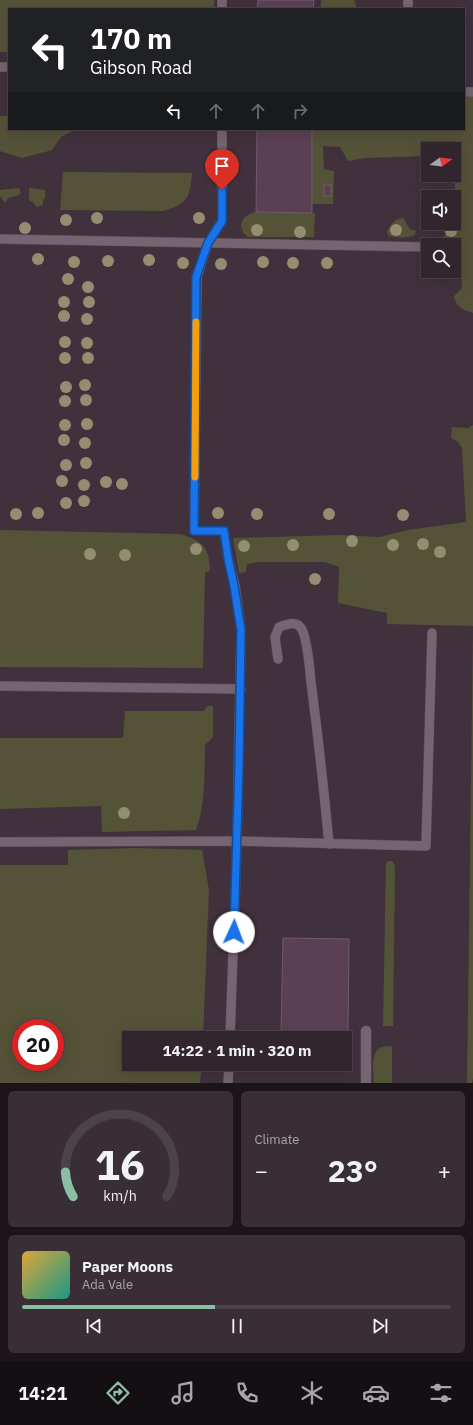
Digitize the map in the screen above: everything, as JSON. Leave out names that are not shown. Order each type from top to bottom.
[{"type":"street","points":[[366,1031],[366,1083]]},
{"type":"lane","points":[[222,130],[222,221],[208,243],[196,277],[194,531],[224,531],[241,630],[237,841],[230,1031]]},
{"type":"lane","points":[[0,240],[421,247]]},
{"type":"lane","points":[[278,659],[275,637],[279,628],[288,624],[296,624],[301,628],[310,669],[323,777],[329,844]]},
{"type":"lane","points":[[0,842],[237,841],[426,846],[432,633]]},
{"type":"lane","points":[[0,686],[241,689]]},
{"type":"lane","points":[[228,1083],[229,1071]]},
{"type":"shaded area","points":[[0,0],[214,0],[214,8],[8,8],[8,52],[0,52]]},
{"type":"shaded area","points":[[321,0],[354,0],[357,8],[313,8],[321,7]]},
{"type":"shaded area","points":[[465,95],[473,95],[473,313],[460,308],[456,303],[454,296],[462,288],[461,238],[444,238],[444,230],[461,230],[461,190],[455,190],[454,182],[461,182],[461,142],[421,142],[421,156],[364,158],[348,161],[340,147],[323,146],[324,169],[334,171],[333,204],[312,204],[312,130],[465,130]]},
{"type":"shaded area","points":[[0,116],[8,116],[8,130],[74,130],[61,137],[52,150],[22,158],[0,151]]},
{"type":"shaded area","points":[[63,172],[192,173],[189,194],[183,202],[163,211],[60,210]]},
{"type":"shaded area","points":[[19,188],[21,193],[8,198],[5,203],[0,196],[0,190]]},
{"type":"shaded area","points":[[29,188],[45,190],[43,205],[36,207],[33,202],[29,200]]},
{"type":"shaded area","points":[[256,212],[315,213],[314,237],[248,237],[244,233],[241,225],[247,216]]},
{"type":"shaded area","points":[[403,218],[410,229],[416,231],[415,235],[409,237],[389,236],[387,232],[391,224],[397,219]]},
{"type":"shaded area","points":[[473,425],[473,626],[387,624],[387,613],[338,603],[339,567],[325,562],[259,562],[247,564],[246,572],[239,573],[233,538],[339,535],[380,537],[408,530],[466,522],[462,448],[458,442],[451,438],[452,427],[468,428]]},
{"type":"shaded area","points":[[0,530],[181,534],[200,543],[204,546],[208,556],[210,571],[205,572],[203,668],[0,667]]},
{"type":"shaded area","points":[[473,629],[473,1078],[472,1083],[467,1083]]},
{"type":"shaded area","points":[[207,706],[213,706],[213,737],[205,745],[203,799],[196,830],[102,832],[101,806],[0,809],[0,738],[123,738],[125,711],[204,711]]},
{"type":"shaded area","points":[[135,848],[202,850],[209,890],[203,1031],[122,1031],[122,1071],[201,1071],[200,1083],[0,1083],[0,865],[68,865],[68,850]]},
{"type":"shaded area","points":[[392,861],[395,866],[393,1026],[383,1026],[386,862]]},
{"type":"shaded area","points":[[392,1046],[392,1083],[374,1083],[373,1062],[375,1053],[382,1047]]},
{"type":"building","points":[[258,0],[314,0],[313,8],[257,8]]},
{"type":"building","points":[[257,130],[312,130],[312,213],[256,212]]},
{"type":"building","points":[[324,185],[331,185],[331,196],[324,196]]},
{"type":"building","points":[[283,938],[349,939],[348,1031],[281,1031]]},
{"type":"slow traffic","points":[[195,477],[196,322]]},
{"type":"route","points":[[222,190],[222,221],[208,243],[196,277],[194,531],[224,531],[241,630],[241,689],[234,932]]}]
